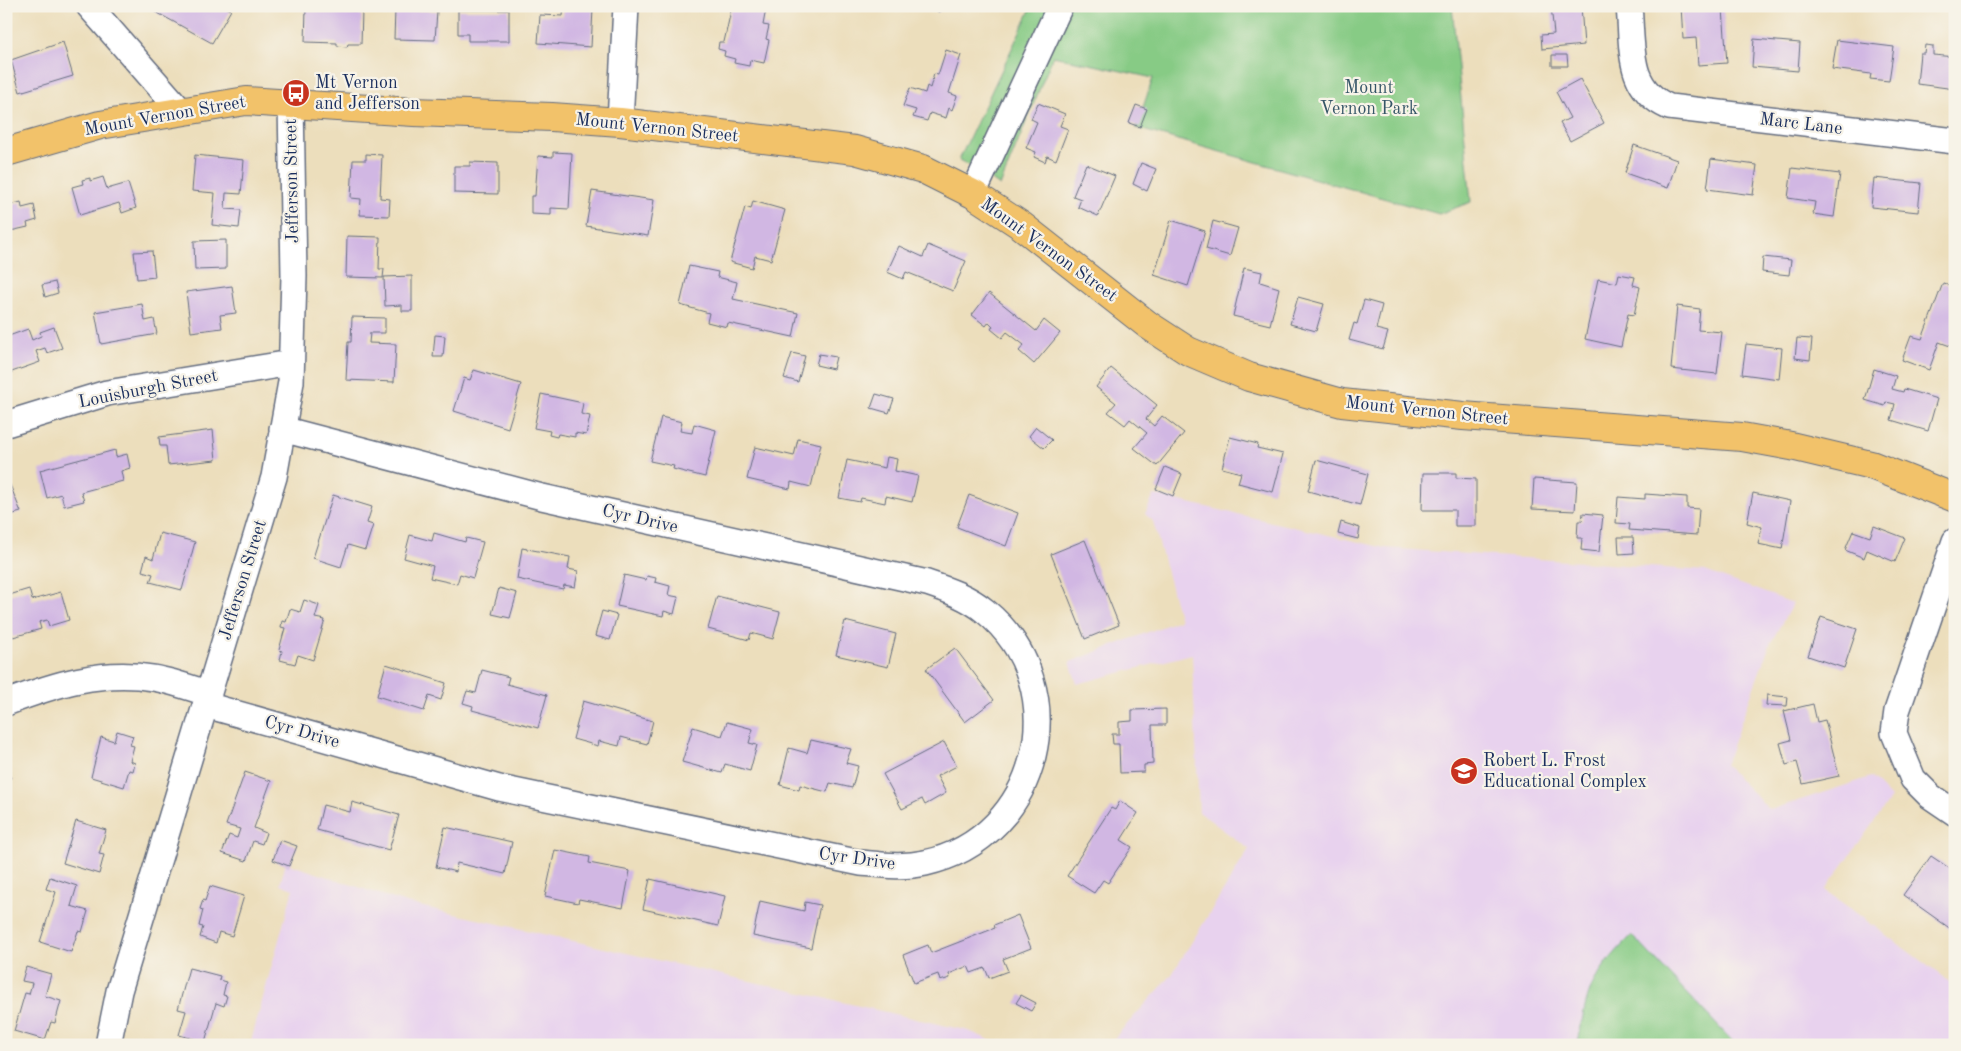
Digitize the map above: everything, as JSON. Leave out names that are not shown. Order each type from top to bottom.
[{"type":"main road","name":"Mount Vernon Street","points":[[6,152],[100,125],[180,110],[246,101],[291,102],[414,112],[552,117],[620,122],[854,150],[923,169],[973,194],[1022,226],[1148,324],[1188,351],[1249,377],[1342,403],[1463,416],[1742,437],[1791,446],[1871,465],[1955,498]]},
{"type":"street","points":[[89,6],[180,110]]},
{"type":"street","points":[[620,122],[626,6]]},
{"type":"street","points":[[973,194],[1060,6]]},
{"type":"street","name":"Marc Lane","points":[[1629,6],[1637,76],[1649,96],[1658,103],[1680,110],[1955,141]]},
{"type":"street","name":"Jefferson Street","points":[[108,1045],[120,992],[274,476],[291,382],[292,363],[294,276],[291,102]]},
{"type":"street","name":"Louisburgh Street","points":[[6,424],[107,393],[292,363]]},
{"type":"street","name":"Cyr Drive","points":[[6,703],[71,681],[96,677],[153,678],[207,699],[499,788],[861,863],[893,867],[925,863],[956,853],[983,836],[1006,814],[1024,786],[1034,756],[1038,724],[1035,692],[1024,662],[1008,634],[985,611],[958,594],[927,583],[552,499],[282,429]]},
{"type":"street","points":[[1955,541],[1897,712],[1894,733],[1913,779],[1930,796],[1955,813]]},
{"type":"shaded area","name":"Robert L. Frost Educational Complex","points":[[1154,495],[1385,548],[1705,571],[1793,603],[1770,644],[1725,765],[1770,810],[1871,777],[1891,798],[1825,890],[1951,983],[1955,997],[1955,1045],[1108,1045],[1171,976],[1249,849],[1199,812],[1192,654],[1077,684],[1070,662],[1180,620],[1153,521],[1145,514]]},
{"type":"shaded area","points":[[286,863],[406,903],[969,1031],[1001,1045],[250,1045],[293,889],[280,884]]},
{"type":"green space","name":"Mount Vernon Park","points":[[1032,6],[1452,6],[1471,202],[1439,214],[1136,128],[1153,78],[1053,56],[1000,186],[976,169],[959,160]]},
{"type":"green space","points":[[1632,935],[1736,1045],[1578,1045],[1584,1012],[1592,987],[1607,962]]},
{"type":"building","points":[[145,6],[224,6],[231,10],[212,43]]},
{"type":"building","points":[[564,6],[593,9],[591,47],[538,43],[540,15],[563,16]]},
{"type":"building","points":[[732,6],[752,6],[766,9],[763,25],[769,26],[766,39],[769,40],[764,63],[750,60],[749,66],[734,63],[735,59],[724,56],[725,51],[718,49],[719,42],[724,42]]},
{"type":"building","points":[[935,6],[949,6],[938,12]]},
{"type":"building","points":[[1551,6],[1581,6],[1584,45],[1542,49],[1541,35],[1554,34]]},
{"type":"building","points":[[1681,6],[1708,6],[1708,10],[1723,9],[1727,63],[1698,65],[1696,38],[1683,39]]},
{"type":"building","points":[[306,9],[362,11],[361,44],[348,44],[347,47],[337,46],[337,43],[305,42]]},
{"type":"building","points":[[395,10],[437,11],[435,40],[394,39]]},
{"type":"building","points":[[458,10],[509,10],[509,41],[468,41],[468,34],[458,34]]},
{"type":"building","points":[[1754,39],[1800,43],[1798,71],[1752,67]]},
{"type":"building","points":[[1837,40],[1894,47],[1889,81],[1870,79],[1871,74],[1832,69]]},
{"type":"building","points":[[63,42],[73,76],[20,92],[11,60]]},
{"type":"building","points":[[1925,45],[1933,46],[1933,55],[1955,57],[1955,89],[1917,84],[1920,53],[1924,53]]},
{"type":"building","points":[[946,50],[961,55],[949,93],[957,96],[952,110],[949,108],[946,118],[930,113],[927,121],[913,117],[916,110],[903,106],[910,88],[925,93],[927,86],[930,88],[934,74],[938,75]]},
{"type":"building","points":[[1552,55],[1567,55],[1568,66],[1552,66]]},
{"type":"building","points":[[1580,79],[1604,123],[1570,141],[1560,123],[1570,118],[1556,92]]},
{"type":"building","points":[[1038,103],[1065,114],[1060,126],[1068,129],[1056,160],[1047,156],[1045,162],[1034,157],[1036,152],[1026,148],[1037,122],[1031,119]]},
{"type":"building","points":[[1136,105],[1147,109],[1140,127],[1129,123]]},
{"type":"building","points":[[1634,145],[1677,160],[1668,188],[1625,173]]},
{"type":"building","points":[[553,152],[572,153],[569,209],[551,208],[551,215],[531,214],[531,196],[535,196],[538,156],[553,157]]},
{"type":"building","points":[[366,154],[382,155],[380,198],[390,199],[389,216],[360,215],[361,199],[351,198],[353,160],[366,160]]},
{"type":"building","points":[[195,155],[244,160],[241,194],[226,193],[225,209],[241,210],[239,228],[212,225],[215,193],[192,191]]},
{"type":"building","points":[[1711,159],[1757,165],[1753,195],[1707,189]]},
{"type":"building","points":[[470,162],[498,163],[498,194],[454,193],[454,166],[470,166]]},
{"type":"building","points":[[1141,163],[1156,169],[1147,191],[1133,184]]},
{"type":"building","points":[[1086,164],[1115,176],[1098,216],[1078,207],[1081,199],[1073,196]]},
{"type":"building","points":[[1792,168],[1840,174],[1834,217],[1813,214],[1815,202],[1788,198]]},
{"type":"building","points":[[103,177],[107,189],[128,183],[136,208],[122,213],[119,203],[80,215],[72,187],[83,184],[82,180],[90,178],[90,181]]},
{"type":"building","points":[[1874,178],[1921,183],[1918,212],[1871,207]]},
{"type":"building","points":[[592,191],[654,200],[648,236],[586,226]]},
{"type":"building","points":[[753,201],[785,210],[771,260],[755,256],[752,268],[730,262],[745,207],[751,209]]},
{"type":"building","points":[[21,202],[22,208],[34,205],[37,220],[27,223],[28,227],[6,232],[6,206]]},
{"type":"building","points":[[1171,220],[1205,231],[1188,286],[1154,275]]},
{"type":"building","points":[[1213,221],[1238,228],[1230,256],[1206,249]]},
{"type":"building","points":[[347,236],[380,237],[379,269],[384,269],[383,278],[346,277]]},
{"type":"building","points":[[226,240],[226,269],[195,270],[194,241]]},
{"type":"building","points":[[928,245],[966,261],[953,291],[906,272],[903,279],[887,272],[899,246],[923,257]]},
{"type":"building","points":[[152,251],[155,277],[137,279],[134,252]]},
{"type":"building","points":[[1763,257],[1791,260],[1789,275],[1762,272]]},
{"type":"building","points":[[689,266],[718,272],[717,277],[737,282],[733,299],[798,313],[793,337],[728,323],[727,327],[707,322],[709,313],[680,305]]},
{"type":"building","points":[[1244,268],[1262,272],[1260,282],[1279,288],[1270,325],[1233,316]]},
{"type":"building","points":[[1619,274],[1635,277],[1633,285],[1640,287],[1634,315],[1628,314],[1621,347],[1585,339],[1598,279],[1617,283]]},
{"type":"building","points":[[412,276],[412,311],[402,311],[402,305],[385,306],[384,277]]},
{"type":"building","points":[[55,282],[58,293],[45,297],[42,285]]},
{"type":"building","points":[[1943,283],[1955,287],[1955,342],[1953,347],[1939,342],[1929,370],[1902,360],[1911,336],[1922,339]]},
{"type":"building","points":[[232,286],[236,313],[220,315],[222,328],[191,332],[186,292]]},
{"type":"building","points":[[989,293],[1036,331],[1044,320],[1060,333],[1034,364],[1019,351],[1024,345],[1007,332],[1002,338],[991,329],[993,326],[989,322],[986,326],[972,315]]},
{"type":"building","points":[[1298,297],[1324,304],[1316,331],[1290,324]]},
{"type":"building","points":[[1364,300],[1382,305],[1376,329],[1388,332],[1383,349],[1349,340],[1354,323],[1357,324]]},
{"type":"building","points":[[142,304],[145,321],[154,319],[157,334],[101,344],[95,312]]},
{"type":"building","points":[[1677,306],[1700,309],[1698,330],[1722,332],[1717,374],[1671,369]]},
{"type":"building","points":[[352,317],[385,318],[385,333],[370,333],[369,343],[396,344],[394,382],[346,380],[348,342],[351,342]]},
{"type":"building","points":[[54,327],[62,348],[47,353],[45,348],[36,351],[40,362],[6,374],[6,337],[28,329],[32,340],[41,336],[40,332]]},
{"type":"building","points":[[435,335],[445,336],[443,357],[433,357]]},
{"type":"building","points":[[1797,338],[1812,339],[1810,360],[1795,358]]},
{"type":"building","points":[[1746,344],[1782,348],[1779,379],[1742,374]]},
{"type":"building","points":[[792,353],[805,356],[798,382],[784,378]]},
{"type":"building","points":[[819,354],[836,357],[833,369],[816,365]]},
{"type":"building","points":[[1111,368],[1157,405],[1146,419],[1154,426],[1162,416],[1184,433],[1157,466],[1134,448],[1147,433],[1130,419],[1125,425],[1108,412],[1116,403],[1096,387]]},
{"type":"building","points":[[1874,369],[1896,376],[1892,389],[1903,392],[1904,389],[1937,399],[1928,431],[1891,420],[1895,404],[1886,402],[1885,406],[1865,400]]},
{"type":"building","points":[[474,370],[521,384],[508,428],[454,411],[464,378],[470,380]]},
{"type":"building","points":[[541,394],[583,403],[581,414],[590,416],[586,435],[575,433],[575,437],[558,434],[557,437],[549,435],[550,431],[534,428]]},
{"type":"building","points":[[876,394],[894,399],[889,413],[871,408]]},
{"type":"building","points":[[661,417],[682,422],[680,431],[692,433],[694,424],[716,430],[705,477],[673,469],[674,466],[650,461]]},
{"type":"building","points":[[1036,427],[1052,440],[1044,448],[1029,436]]},
{"type":"building","points":[[213,430],[216,460],[168,465],[166,446],[160,446],[159,437]]},
{"type":"building","points":[[1230,437],[1258,444],[1257,448],[1283,454],[1273,492],[1238,483],[1241,473],[1222,468]]},
{"type":"building","points":[[798,439],[821,444],[811,487],[791,482],[790,489],[747,479],[755,447],[794,456]]},
{"type":"building","points":[[115,450],[116,457],[127,454],[130,468],[121,471],[123,481],[81,492],[84,501],[64,506],[61,494],[47,498],[40,470]]},
{"type":"building","points":[[887,457],[897,459],[895,471],[918,476],[912,502],[886,496],[885,503],[861,498],[860,502],[839,498],[847,460],[885,468]]},
{"type":"building","points":[[1316,460],[1368,474],[1360,505],[1308,491]]},
{"type":"building","points":[[1165,467],[1182,474],[1173,496],[1156,489]]},
{"type":"building","points":[[1423,473],[1456,473],[1456,478],[1476,479],[1476,526],[1455,526],[1455,510],[1422,510]]},
{"type":"building","points":[[6,475],[21,512],[6,516]]},
{"type":"building","points":[[1534,479],[1577,482],[1575,511],[1532,509]]},
{"type":"building","points":[[1753,493],[1790,501],[1782,549],[1758,544],[1762,527],[1747,523]]},
{"type":"building","points":[[1645,494],[1687,497],[1687,508],[1699,509],[1697,535],[1629,530],[1630,524],[1616,523],[1618,497],[1645,499]]},
{"type":"building","points":[[333,495],[372,507],[367,523],[373,525],[365,550],[348,545],[341,567],[313,558]]},
{"type":"building","points":[[969,495],[1018,513],[1006,546],[957,527]]},
{"type":"building","points":[[1583,513],[1603,515],[1599,552],[1581,550],[1582,538],[1577,538],[1578,521],[1582,521]]},
{"type":"building","points":[[1341,522],[1360,528],[1358,539],[1338,534]]},
{"type":"building","points":[[1874,526],[1905,538],[1895,562],[1867,550],[1864,558],[1845,550],[1853,531],[1870,537]]},
{"type":"building","points":[[160,533],[195,542],[182,590],[150,582],[153,574],[142,571],[146,556],[153,559]]},
{"type":"building","points":[[434,533],[465,542],[466,538],[483,542],[473,578],[460,574],[457,584],[430,578],[433,566],[404,558],[410,535],[432,541]]},
{"type":"building","points":[[1618,537],[1633,537],[1634,553],[1619,554]]},
{"type":"building","points":[[1085,540],[1119,625],[1085,639],[1051,554]]},
{"type":"building","points":[[522,548],[570,557],[568,569],[578,571],[575,587],[564,585],[563,589],[517,579]]},
{"type":"building","points":[[624,575],[646,580],[647,576],[656,578],[655,582],[670,586],[668,595],[678,597],[674,614],[664,611],[663,616],[617,606]]},
{"type":"building","points":[[499,588],[517,593],[510,618],[492,614]]},
{"type":"building","points":[[29,589],[32,600],[61,592],[69,620],[49,626],[47,620],[39,622],[41,629],[13,637],[11,633],[6,634],[6,596]]},
{"type":"building","points":[[717,596],[780,612],[773,639],[751,633],[749,640],[708,629]]},
{"type":"building","points":[[304,600],[319,605],[315,618],[325,620],[313,660],[298,655],[295,664],[280,660],[282,651],[279,650],[285,628],[281,627],[282,621],[286,622],[290,609],[300,612]]},
{"type":"building","points":[[602,611],[617,615],[610,640],[595,636]]},
{"type":"building","points":[[1821,617],[1857,629],[1844,668],[1808,656]]},
{"type":"building","points":[[845,621],[896,634],[888,667],[836,655]]},
{"type":"building","points":[[955,648],[994,700],[965,722],[926,669]]},
{"type":"building","points":[[386,664],[446,683],[441,700],[429,696],[424,711],[377,696]]},
{"type":"building","points":[[482,670],[509,677],[507,684],[547,695],[538,728],[472,710],[473,706],[463,703],[467,691],[476,693]]},
{"type":"building","points":[[1767,695],[1788,697],[1787,706],[1766,705]]},
{"type":"building","points":[[583,701],[653,721],[647,744],[621,737],[619,746],[599,741],[598,746],[573,739]]},
{"type":"building","points":[[1813,704],[1817,722],[1825,720],[1839,776],[1803,784],[1797,762],[1786,765],[1780,743],[1791,740],[1784,711]]},
{"type":"building","points":[[1166,709],[1166,725],[1152,725],[1153,764],[1144,765],[1144,772],[1120,773],[1119,744],[1113,744],[1112,734],[1119,734],[1119,722],[1132,721],[1132,710]]},
{"type":"building","points":[[727,722],[753,729],[749,743],[757,745],[750,771],[725,764],[722,773],[682,762],[693,727],[722,736]]},
{"type":"building","points":[[117,731],[133,736],[130,745],[134,746],[130,761],[135,763],[133,771],[129,770],[124,787],[91,777],[101,737],[114,741]]},
{"type":"building","points":[[811,740],[851,749],[846,763],[858,766],[852,788],[830,783],[827,792],[800,785],[799,790],[780,785],[789,748],[807,753]]},
{"type":"building","points":[[944,742],[957,766],[937,776],[946,793],[925,805],[922,799],[902,809],[883,774]]},
{"type":"building","points":[[245,772],[271,781],[254,828],[266,833],[262,844],[253,841],[246,861],[222,853],[229,835],[237,838],[240,829],[226,825]]},
{"type":"building","points":[[6,775],[11,777],[6,786]]},
{"type":"building","points":[[1120,801],[1138,813],[1121,840],[1132,847],[1108,883],[1103,880],[1094,893],[1067,876],[1111,808],[1115,810]]},
{"type":"building","points":[[352,802],[399,815],[389,850],[317,830],[323,805],[350,812]]},
{"type":"building","points":[[76,821],[106,830],[99,854],[104,855],[99,874],[63,863]]},
{"type":"building","points":[[445,827],[512,842],[505,874],[457,863],[456,872],[436,867]]},
{"type":"building","points":[[280,840],[297,846],[289,866],[273,860]]},
{"type":"building","points":[[555,850],[590,857],[589,863],[630,871],[623,908],[579,899],[578,903],[545,896]]},
{"type":"building","points":[[1931,856],[1955,872],[1955,932],[1903,895]]},
{"type":"building","points":[[50,877],[77,886],[71,906],[88,911],[82,932],[78,931],[71,952],[40,942],[56,892],[46,889]]},
{"type":"building","points":[[650,879],[725,896],[718,926],[643,909]]},
{"type":"building","points":[[210,886],[244,896],[232,936],[219,932],[216,943],[200,937],[203,927],[199,926],[203,910],[200,909]]},
{"type":"building","points":[[760,901],[804,911],[805,902],[820,905],[811,948],[753,936]]},
{"type":"building","points":[[1018,915],[1031,948],[1003,959],[1008,971],[989,978],[985,968],[971,973],[968,966],[949,974],[950,978],[940,981],[938,974],[914,983],[903,955],[928,945],[931,953],[995,928],[994,925]]},
{"type":"building","points":[[26,967],[51,974],[45,996],[61,1001],[55,1023],[51,1022],[45,1040],[14,1031],[25,993],[29,994],[32,983],[22,981]]},
{"type":"building","points":[[189,968],[220,976],[219,980],[226,982],[223,995],[227,996],[224,1006],[216,1003],[205,1042],[179,1035],[186,1011],[178,1009]]},
{"type":"building","points":[[1021,995],[1036,1003],[1031,1011],[1016,1003]]},
{"type":"place","name":"Mt Vernon and Jefferson","points":[[296,93]]},
{"type":"place","name":"Robert L. Frost Educational Complex","points":[[1464,771]]}]
